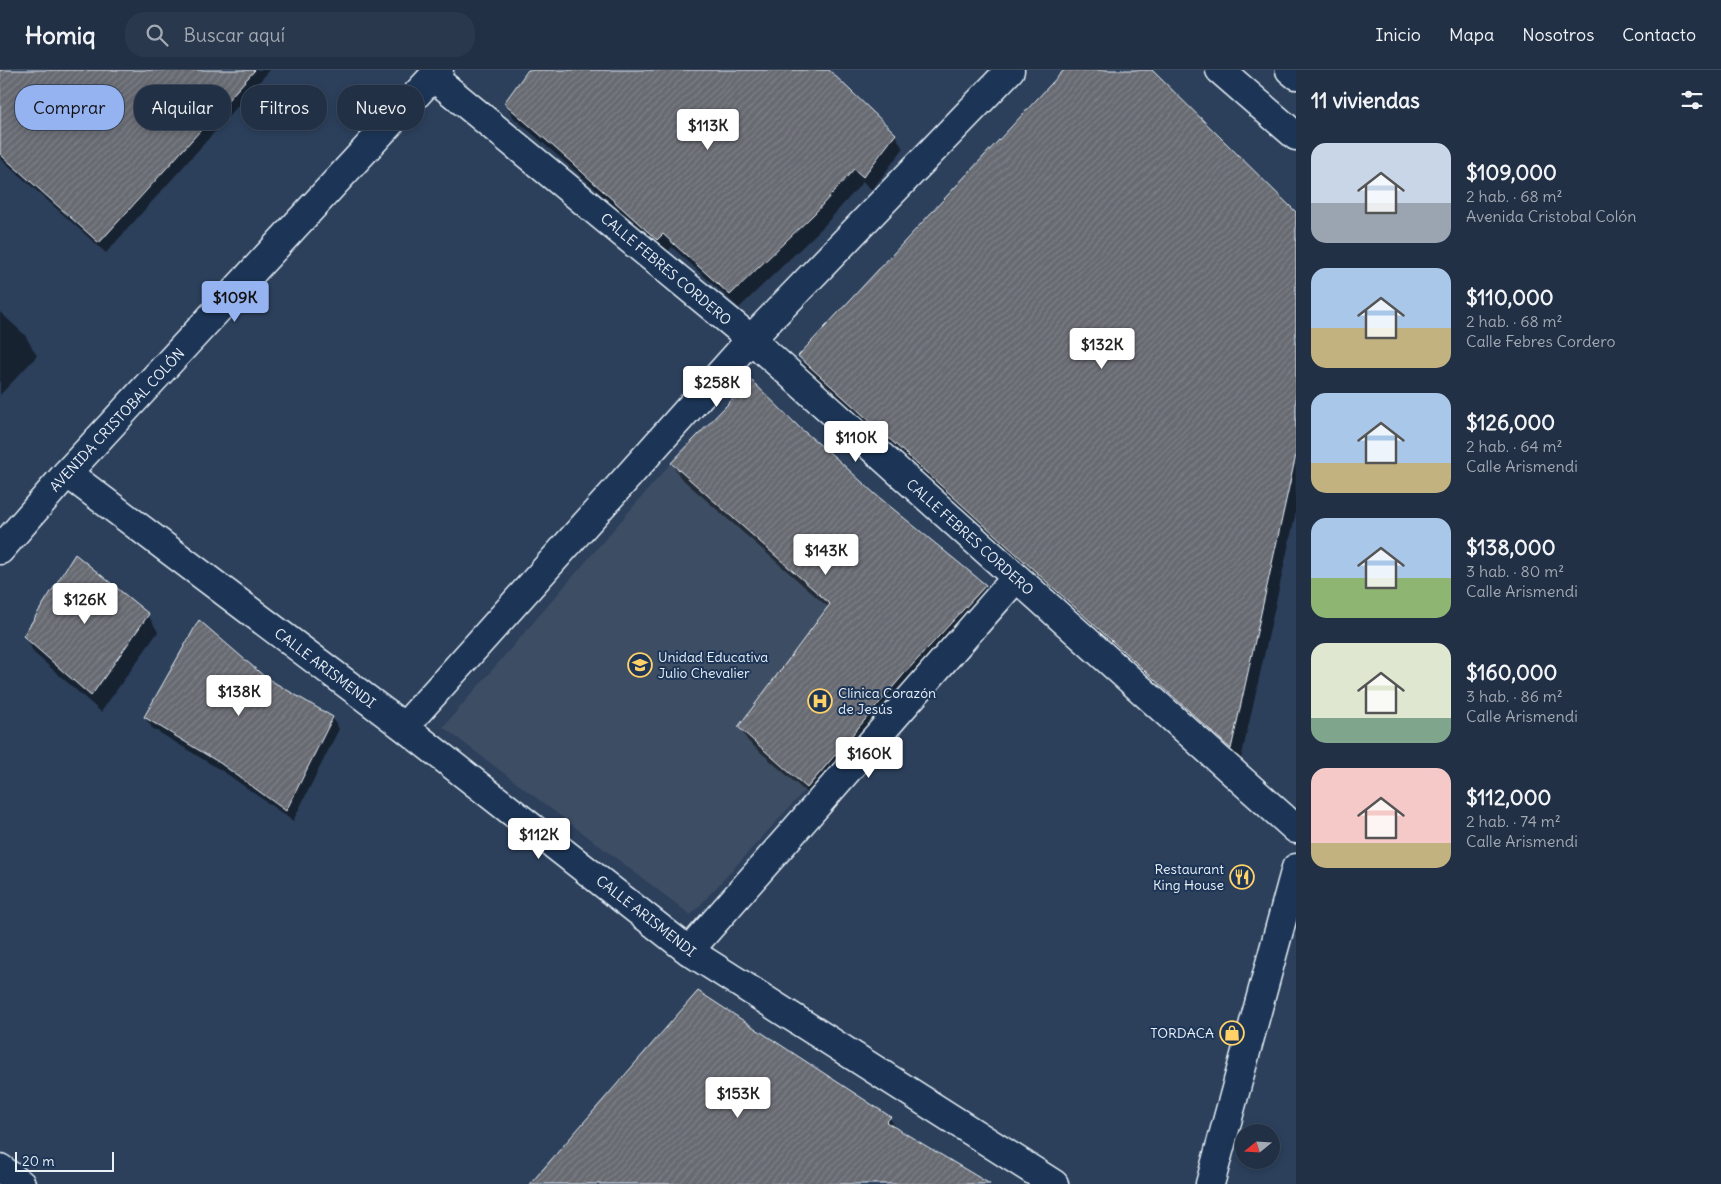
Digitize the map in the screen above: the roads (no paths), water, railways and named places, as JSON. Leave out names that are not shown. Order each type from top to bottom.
[{"type":"street","points":[[404,727],[751,339],[1010,70]]},
{"type":"street","points":[[1220,70],[1296,136]]},
{"type":"street","points":[[1290,70],[1296,75]]},
{"type":"street","name":"CALLE FEBRES CORDERO","points":[[436,73],[751,339],[1296,829]]},
{"type":"street","name":"AVENIDA CRISTOBAL COLÓN","points":[[0,550],[67,473],[436,73]]},
{"type":"street","name":"CALLE ARISMENDI","points":[[67,473],[404,727],[689,951],[1054,1184]]},
{"type":"street","points":[[689,951],[1016,578]]},
{"type":"street","points":[[1210,1184],[1296,868]]},
{"type":"street","points":[[0,1168],[21,1184]]},
{"type":"place","name":"Unidad Educativa Julio Chevalier","points":[[640,665]]},
{"type":"place","name":"Clínica Corazón de Jesús","points":[[820,701]]},
{"type":"place","name":"Restaurant King House","points":[[1242,877]]},
{"type":"place","name":"TORDACA","points":[[1232,1033]]}]
